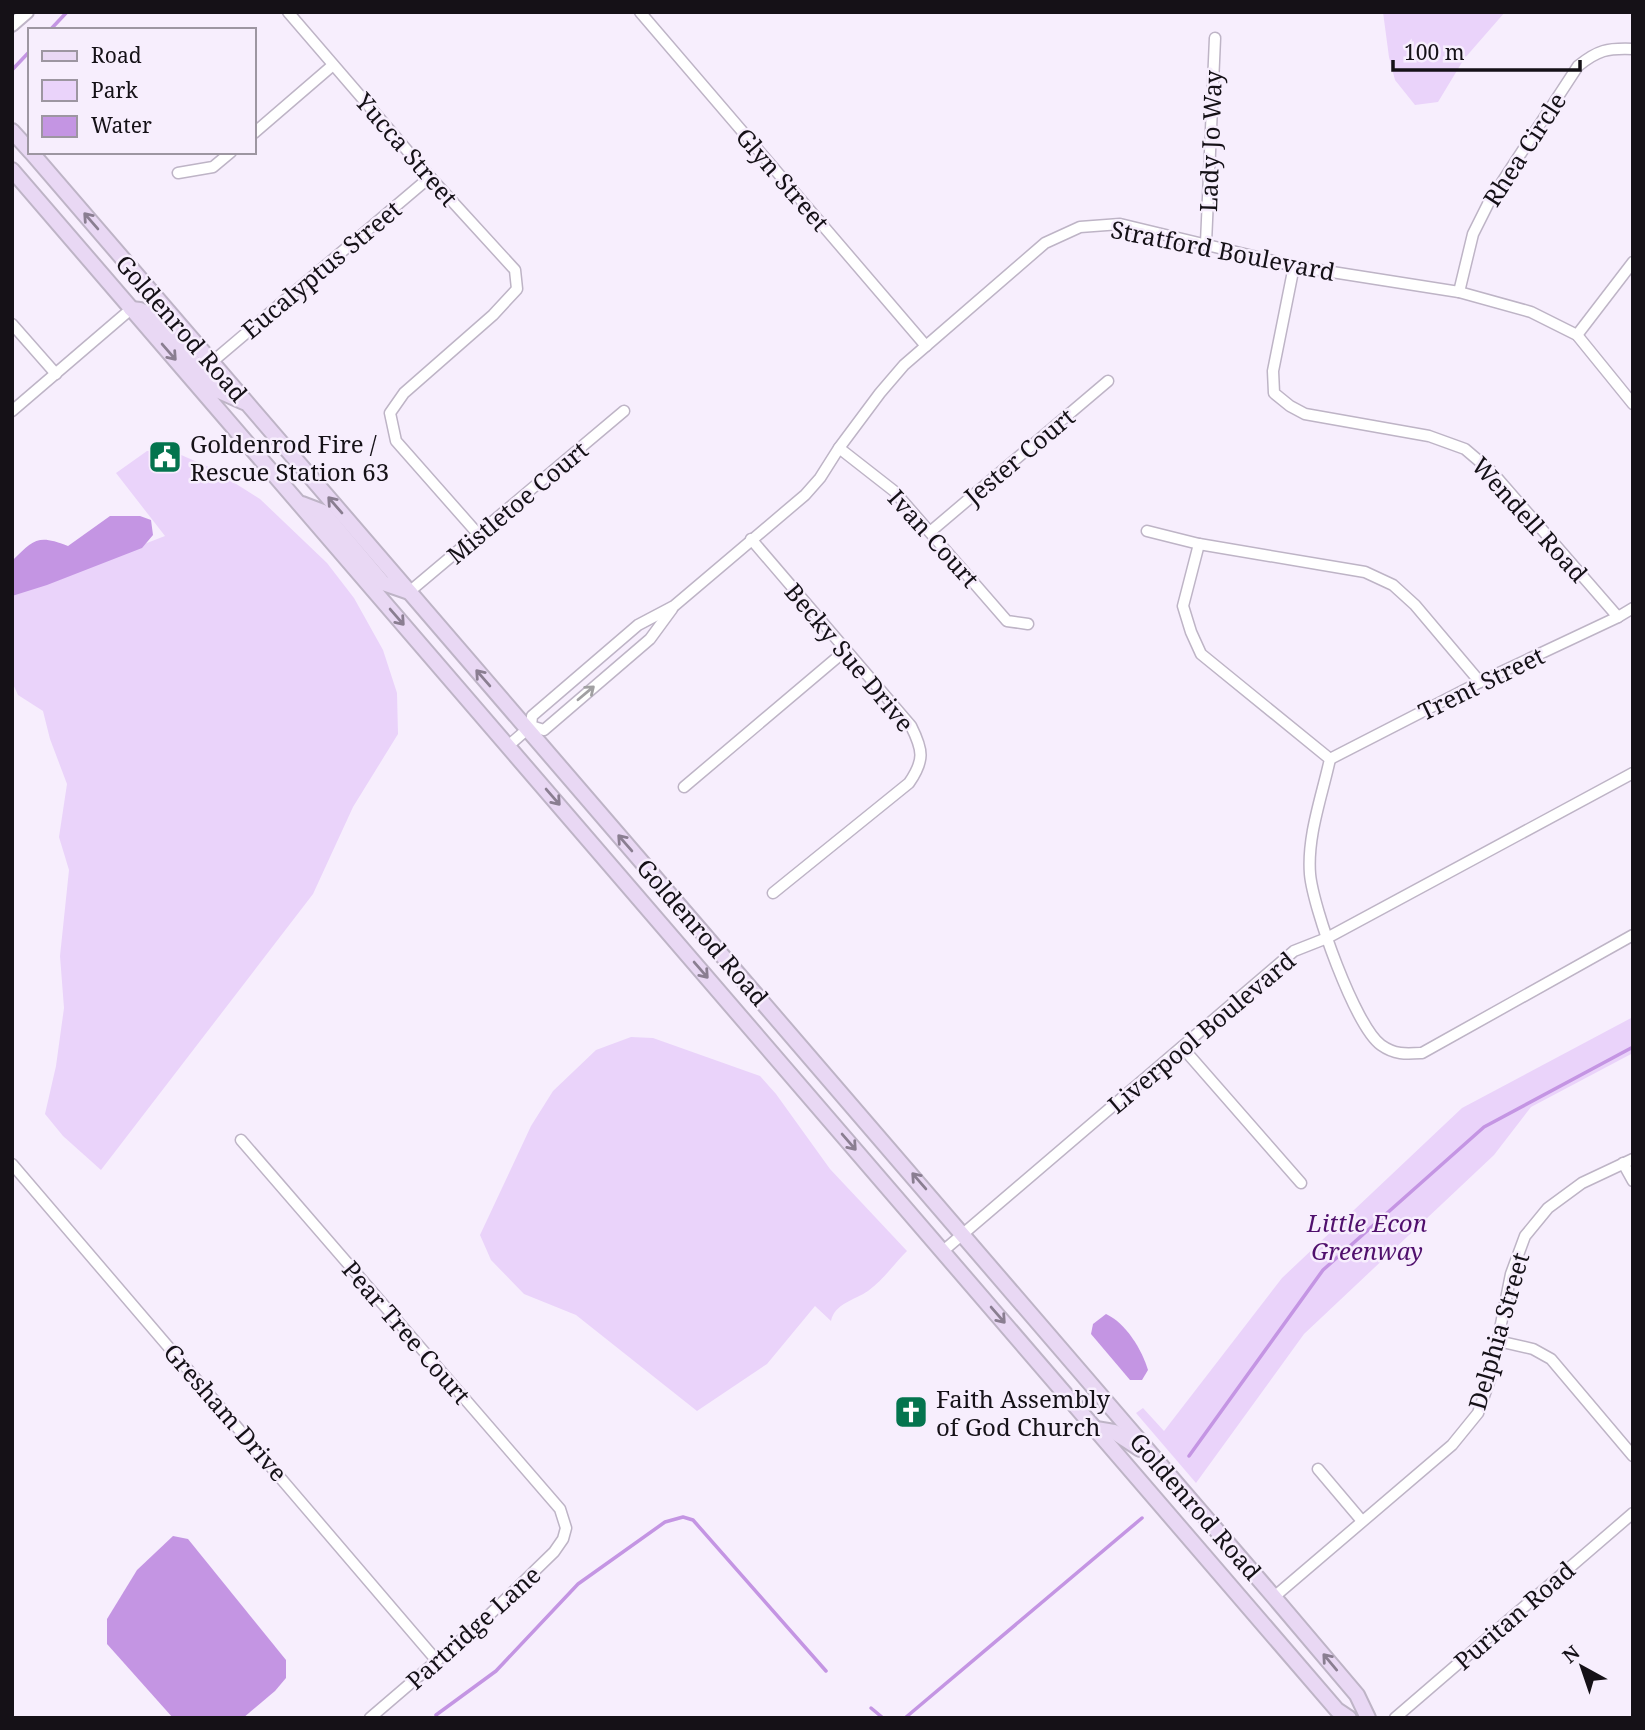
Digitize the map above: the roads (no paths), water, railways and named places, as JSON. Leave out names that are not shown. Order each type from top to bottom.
[{"type":"main road","name":"Goldenrod Road","points":[[12,131],[28,150]]},
{"type":"main road","name":"Goldenrod Road","points":[[32,154],[409,592],[530,728],[1275,1597],[1357,1695],[1368,1718]]},
{"type":"main road","name":"Goldenrod Road","points":[[12,170],[1337,1710],[1349,1718]]},
{"type":"main road","points":[[131,309],[141,310],[156,318],[217,390],[248,404]]},
{"type":"main road","points":[[297,502],[323,512],[383,583],[409,592]]},
{"type":"main road","points":[[1096,1429],[1114,1432],[1156,1460]]},
{"type":"street","points":[[12,25],[27,12]]},
{"type":"street","name":"Yucca Street","points":[[288,12],[430,177],[515,270],[517,289],[493,315],[404,393],[390,413],[396,441],[478,534]]},
{"type":"street","name":"Glyn Street","points":[[639,12],[926,346]]},
{"type":"street","name":"Lady Jo Way","points":[[1206,243],[1215,38]]},
{"type":"street","name":"Rhea Circle","points":[[1459,292],[1473,234],[1489,202],[1578,66],[1591,55],[1609,48],[1633,49]]},
{"type":"street","points":[[256,131],[333,65]]},
{"type":"street","points":[[178,173],[213,167],[229,154]]},
{"type":"street","name":"Eucalyptus Street","points":[[212,362],[430,177]]},
{"type":"street","name":"Stratford Boulevard","points":[[530,728],[544,730],[650,639],[674,606],[805,495],[821,478],[839,448],[904,365],[1045,243],[1080,227],[1120,224],[1206,243],[1294,267],[1459,292],[1531,312],[1577,335],[1633,404]]},
{"type":"street","points":[[1577,335],[1633,262]]},
{"type":"street","name":"Wendell Road","points":[[1294,267],[1273,371],[1274,393],[1305,414],[1429,436],[1465,449],[1492,472],[1618,617]]},
{"type":"street","points":[[12,411],[131,309]]},
{"type":"street","points":[[12,324],[55,374]]},
{"type":"street","name":"Jester Court","points":[[930,532],[1108,381]]},
{"type":"street","name":"Mistletoe Court","points":[[409,592],[624,411]]},
{"type":"street","name":"Ivan Court","points":[[839,448],[894,491],[1007,621],[1028,624]]},
{"type":"street","points":[[1147,531],[1199,544],[1365,572],[1392,585],[1415,605],[1480,682]]},
{"type":"street","name":"Becky Sue Drive","points":[[751,539],[911,726],[921,746],[919,768],[909,783],[773,893]]},
{"type":"street","points":[[1199,544],[1183,606],[1201,654],[1330,759],[1310,847],[1310,876],[1327,938],[1360,1019],[1379,1044],[1398,1055],[1422,1053],[1633,935]]},
{"type":"street","name":"Stratford Boulevard","points":[[508,746],[530,728],[532,716],[638,625],[674,606]]},
{"type":"street","name":"Trent Street","points":[[1330,759],[1633,608]]},
{"type":"street","points":[[684,787],[846,650]]},
{"type":"street","name":"Liverpool Boulevard","points":[[943,1251],[1294,951],[1327,938],[1633,773]]},
{"type":"street","points":[[1182,1047],[1301,1183]]},
{"type":"street","name":"Pear Tree Court","points":[[241,1140],[560,1509],[566,1528]]},
{"type":"street","points":[[1628,1161],[1633,1181]]},
{"type":"street","name":"Delphia Street","points":[[1275,1597],[1452,1445],[1478,1413],[1498,1341],[1511,1274],[1525,1236],[1548,1208],[1582,1183],[1628,1161]]},
{"type":"street","name":"Gresham Drive","points":[[12,1164],[437,1661]]},
{"type":"street","points":[[1498,1341],[1533,1349],[1552,1359],[1633,1456]]},
{"type":"street","points":[[1318,1469],[1362,1521]]},
{"type":"street","name":"Puritan Road","points":[[1395,1718],[1633,1513]]},
{"type":"street","name":"Partridge Lane","points":[[370,1718],[437,1661],[554,1552],[563,1539],[566,1528]]},
{"type":"water","points":[[110,516],[140,516],[151,520],[153,535],[142,548],[12,596],[12,561],[31,543],[50,540],[68,546]]},
{"type":"water","points":[[1106,1314],[1126,1330],[1142,1354],[1148,1370],[1142,1380],[1130,1380],[1091,1334],[1093,1324]]},
{"type":"water","points":[[173,1536],[188,1539],[286,1660],[286,1678],[243,1718],[173,1718],[107,1644],[107,1619],[137,1570]]},
{"type":"waterway","points":[[52,28],[67,12]]},
{"type":"waterway","points":[[12,70],[28,53]]},
{"type":"waterway","points":[[1189,1456],[1323,1270],[1484,1127],[1633,1047]]},
{"type":"waterway","points":[[436,1715],[496,1671],[578,1584],[665,1522],[683,1517],[693,1520],[826,1671]]},
{"type":"waterway","points":[[905,1718],[1142,1518]]},
{"type":"waterway","points":[[871,1708],[883,1718]]},
{"type":"place","name":"Goldenrod Fire / Rescue Station 63","points":[[165,457]]},
{"type":"place","name":"Faith Assembly of God Church","points":[[911,1412]]},
{"type":"park label","name":"Little Econ Greenway","points":[[1367,1236]]}]
